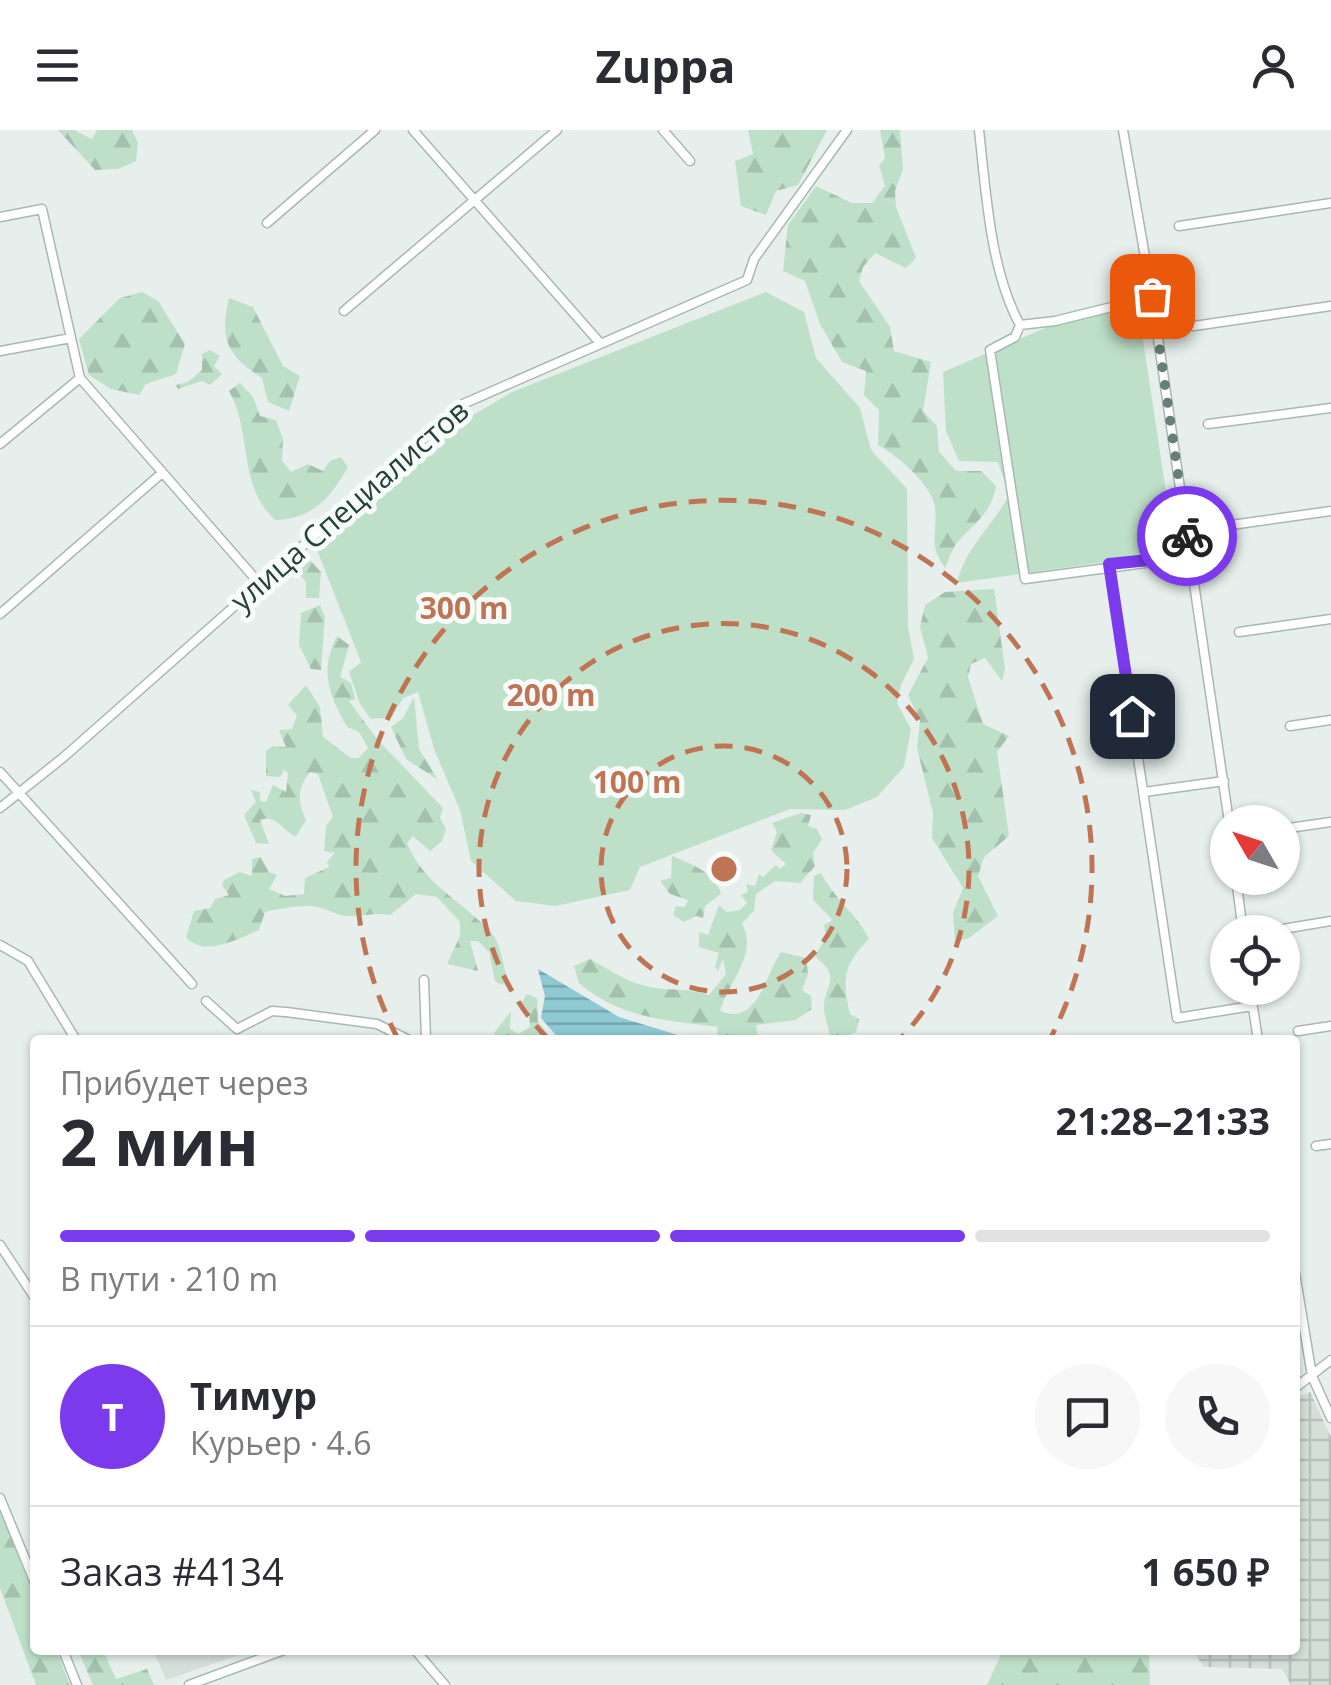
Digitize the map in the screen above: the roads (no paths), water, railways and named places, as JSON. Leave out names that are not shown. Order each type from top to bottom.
[{"type":"street","points":[[266,223],[374,130]]},
{"type":"street","points":[[413,130],[600,343]]},
{"type":"street","points":[[344,311],[557,130]]},
{"type":"street","points":[[662,130],[690,161]]},
{"type":"street","name":"улица Специалистов","points":[[0,808],[66,756],[463,404],[747,280],[754,259],[847,130]]},
{"type":"street","points":[[979,130],[999,260],[1010,308],[1020,325]]},
{"type":"street","points":[[1123,130],[1152,296],[1227,805]]},
{"type":"street","points":[[1179,226],[1331,203]]},
{"type":"street","points":[[0,217],[42,208],[80,378],[259,583]]},
{"type":"street","points":[[1020,325],[1055,322],[1152,296]]},
{"type":"street","points":[[1194,326],[1331,306]]},
{"type":"street","points":[[1020,325],[1015,337],[990,350],[1025,578],[1190,556]]},
{"type":"street","points":[[0,352],[71,338]]},
{"type":"street","points":[[0,444],[80,378]]},
{"type":"street","points":[[1208,424],[1331,408]]},
{"type":"street","points":[[0,614],[162,473]]},
{"type":"street","points":[[1224,526],[1331,511]]},
{"type":"street","points":[[1109,564],[1177,1018],[1252,1006],[1257,1035]]},
{"type":"street","points":[[1239,632],[1331,619]]},
{"type":"street","points":[[1290,726],[1331,720]]},
{"type":"street","points":[[0,772],[192,984]]},
{"type":"street","points":[[1144,792],[1224,780]]},
{"type":"street","points":[[1300,826],[1331,822]]},
{"type":"street","points":[[1300,926],[1331,921]]},
{"type":"street","points":[[0,945],[28,961],[73,1035]]},
{"type":"street","points":[[424,980],[426,1035]]},
{"type":"street","points":[[206,1001],[237,1029],[272,1011],[378,1024],[399,1035]]},
{"type":"street","points":[[1298,1031],[1331,1026]]},
{"type":"street","points":[[1316,1146],[1331,1144]]},
{"type":"street","points":[[0,1246],[30,1291]]},
{"type":"street","points":[[1300,1303],[1312,1376],[1331,1418]]},
{"type":"street","points":[[1300,1384],[1331,1360]]},
{"type":"street","points":[[0,1498],[30,1570]]},
{"type":"street","points":[[65,1655],[78,1685]]},
{"type":"street","points":[[190,1685],[271,1655]]},
{"type":"street","points":[[420,1655],[445,1685]]},
{"type":"water","points":[[538,969],[619,1017],[678,1035],[556,1035],[541,1018],[545,996]]}]
